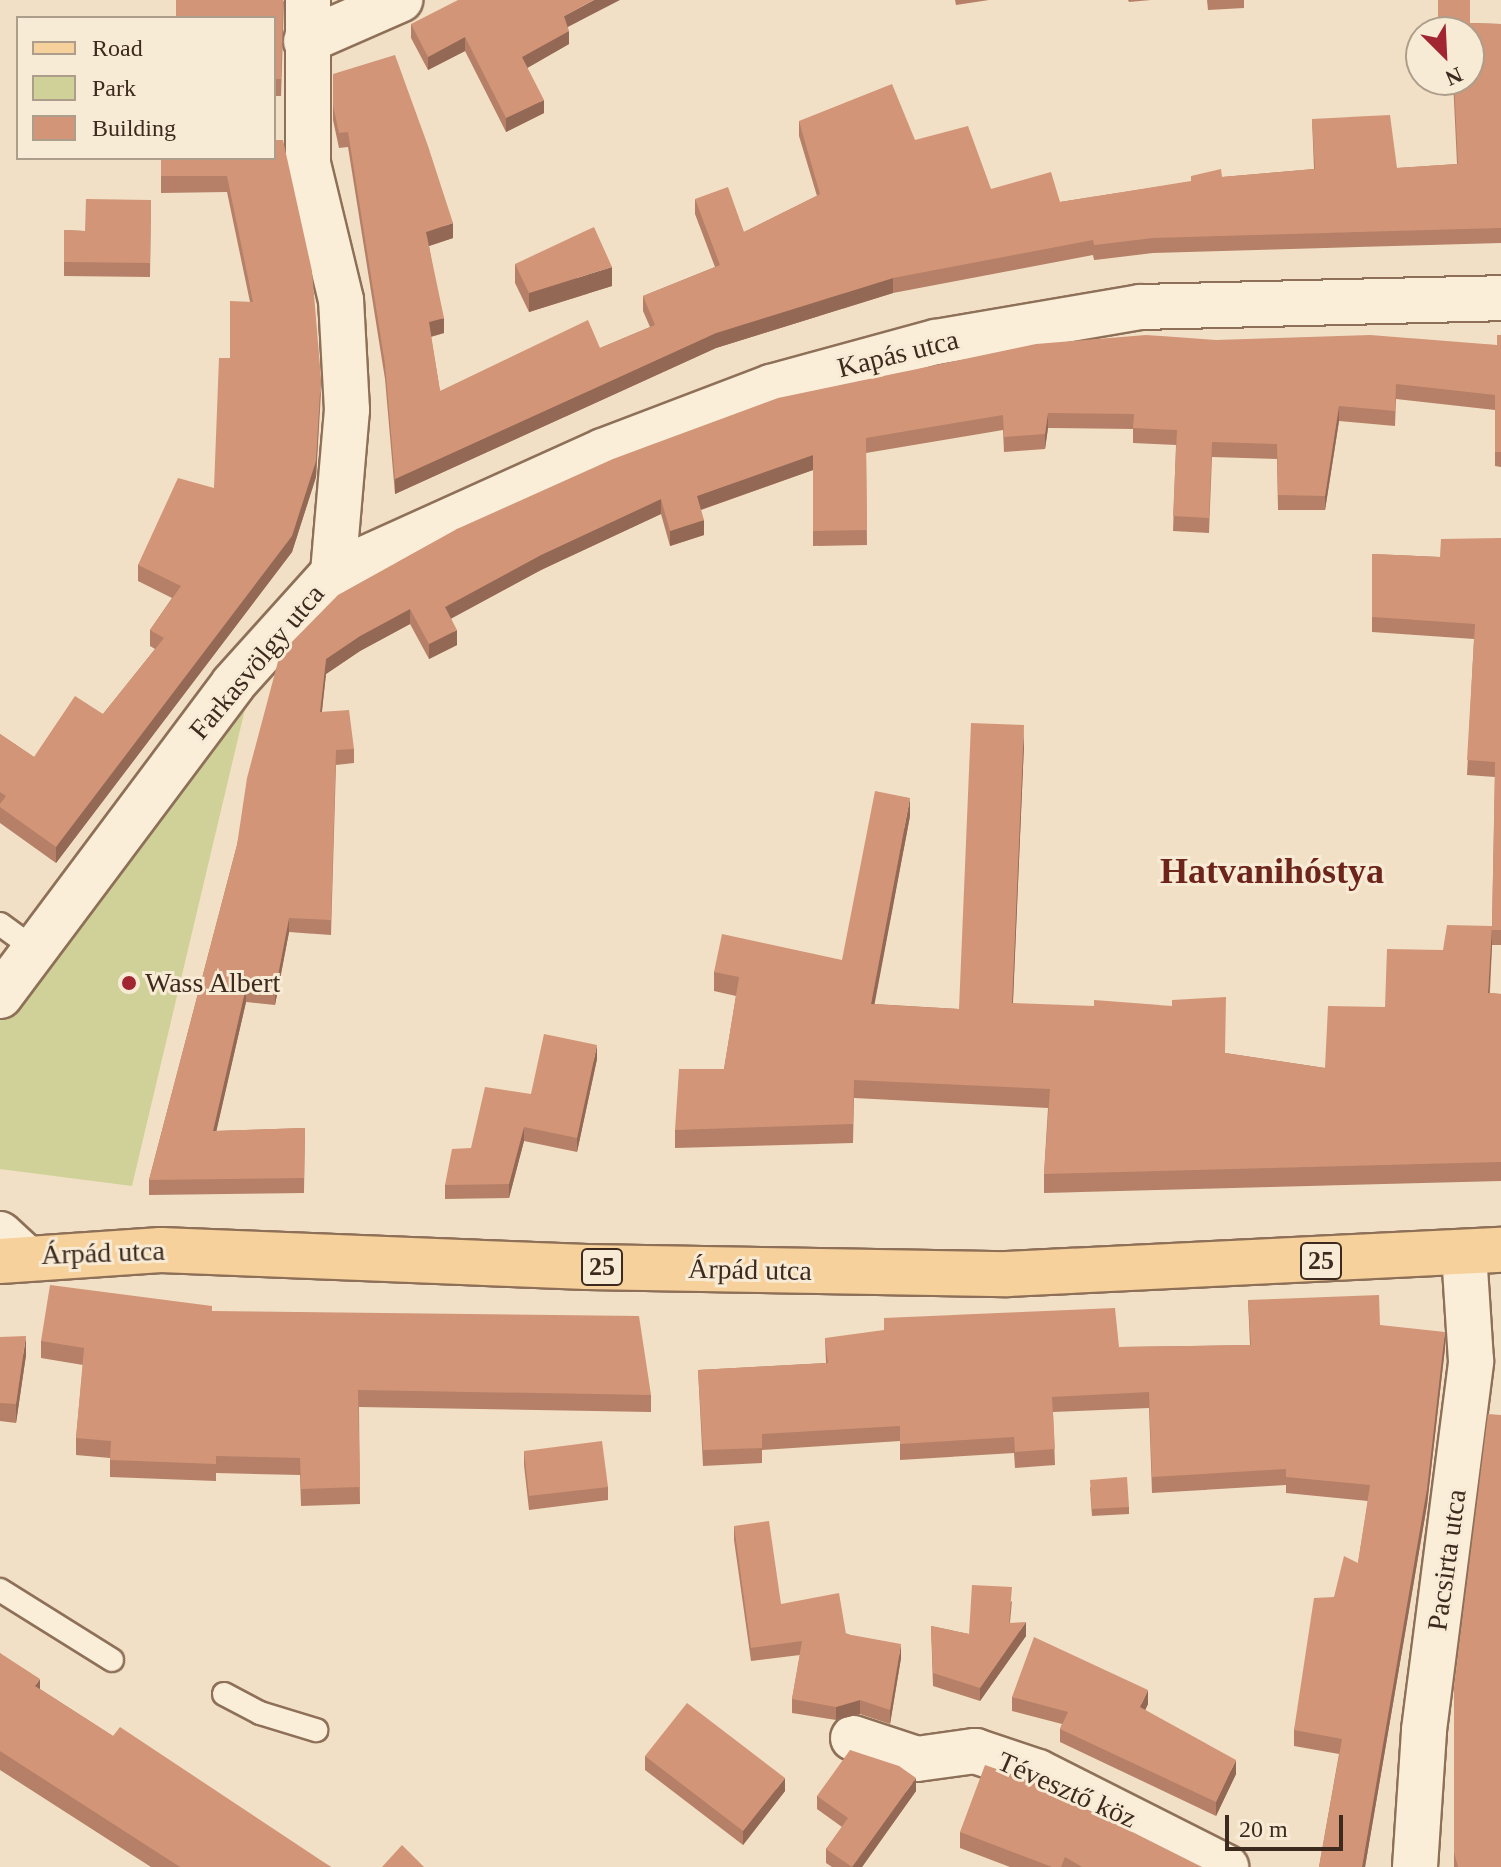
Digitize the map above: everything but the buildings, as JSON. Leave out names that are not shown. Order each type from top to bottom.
[{"type":"main road","name":"Árpád utca","points":[[8,1250],[177,1250],[587,1267],[1007,1274],[1482,1252]]},
{"type":"street","name":"Farkasvölgy utca","points":[[0,996],[17,936],[233,684],[333,573],[347,410],[341,300],[308,164],[307,20],[400,0]]},
{"type":"street","name":"Kapás utca","points":[[333,573],[617,445],[771,387],[936,342],[1140,307],[1501,298]]},
{"type":"street","name":"Pacsirta utca","points":[[1415,1867],[1424,1730],[1482,1252]]},
{"type":"street","name":"Tévesztő köz","points":[[853,1738],[917,1759],[975,1751],[1038,1772],[1226,1867]]},
{"type":"lane","points":[[0,1590],[112,1660]]},
{"type":"lane","points":[[224,1694],[260,1713],[316,1730]]},
{"type":"green space","points":[[250,688],[132,1186],[0,1169],[0,1018]]},
{"type":"place","name":"Wass Albert","points":[[129,983]]},
{"type":"district","name":"Hatvanihóstya","points":[[1272,872]]}]
